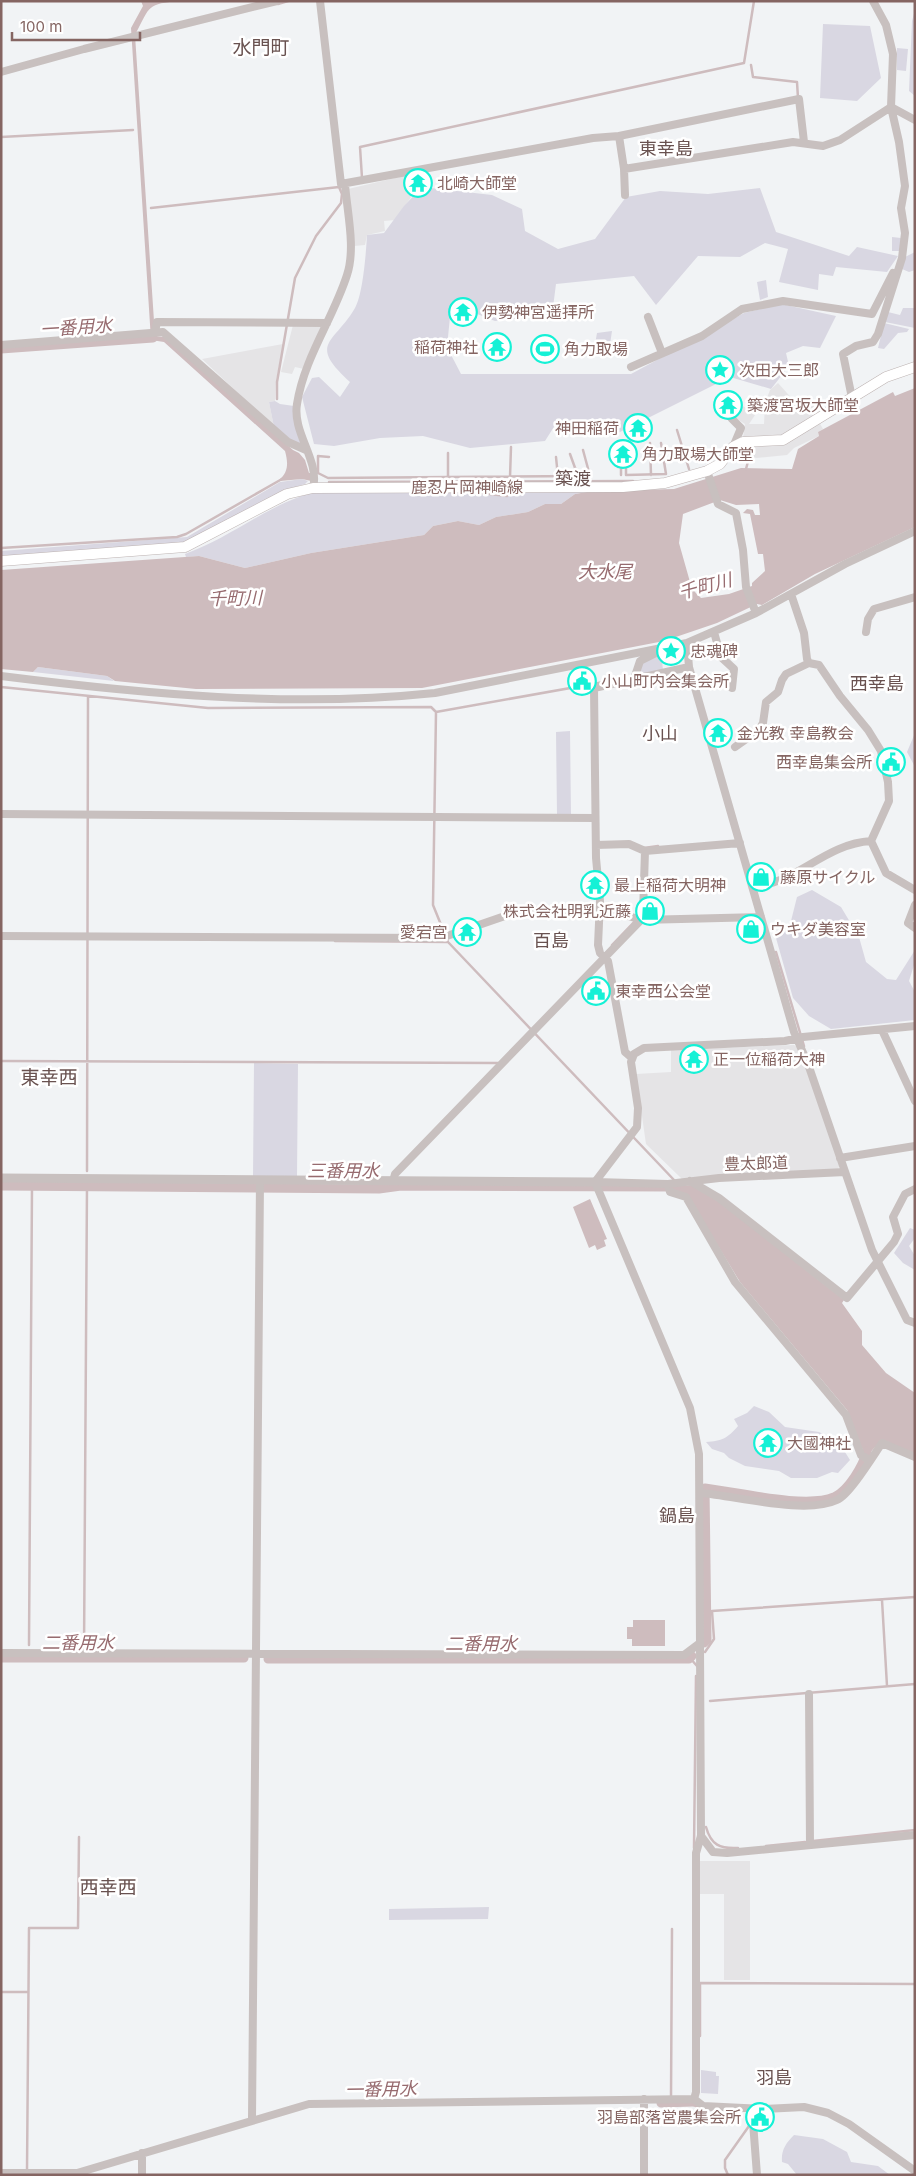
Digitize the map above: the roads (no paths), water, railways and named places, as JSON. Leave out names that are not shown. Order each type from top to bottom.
[{"type":"main road","points":[[733,447],[743,442],[782,440],[886,377],[915,367]]},
{"type":"main road","name":"鹿忍片岡神崎線","points":[[1,561],[185,547],[287,494],[314,485],[622,487],[665,483],[708,473],[720,464],[733,447]]},
{"type":"street","points":[[1,72],[277,1]]},
{"type":"street","points":[[320,1],[341,184],[593,138],[619,136],[798,99],[804,142]]},
{"type":"street","points":[[852,398],[843,354],[856,346],[873,342],[878,334],[902,258],[905,233],[901,208],[905,186],[900,142],[891,107],[893,54],[886,25],[872,1]]},
{"type":"street","points":[[891,107],[915,120]]},
{"type":"street","points":[[624,168],[793,142],[823,146],[840,140],[891,107]]},
{"type":"street","points":[[619,136],[624,168],[625,195]]},
{"type":"street","points":[[314,485],[315,472],[306,450],[296,405],[305,370],[347,274],[350,255],[345,184]]},
{"type":"street","points":[[632,367],[702,336],[742,309],[783,301],[872,314],[902,258]]},
{"type":"street","points":[[648,317],[662,353]]},
{"type":"street","points":[[153,332],[157,322],[326,323]]},
{"type":"street","points":[[1,345],[163,332],[288,442],[306,450]]},
{"type":"street","points":[[732,420],[740,428],[733,447]]},
{"type":"street","points":[[708,473],[718,504],[736,513],[744,550],[746,587],[755,610]]},
{"type":"street","points":[[1,676],[178,696],[262,699],[393,697],[435,693],[687,643],[714,632],[915,531]]},
{"type":"street","points":[[791,594],[804,633],[809,663]]},
{"type":"street","points":[[866,632],[868,619],[874,609],[915,597]]},
{"type":"street","points":[[714,632],[721,657],[734,669],[732,688]]},
{"type":"street","points":[[687,643],[689,667],[761,917],[840,1158],[878,1263],[907,1320],[915,1323]]},
{"type":"street","points":[[634,678],[640,661],[662,648]]},
{"type":"street","points":[[735,747],[759,730],[766,702],[778,692],[786,674],[809,663],[819,665],[840,696],[868,730],[881,751],[890,801],[872,841],[886,872],[915,890]]},
{"type":"street","points":[[632,1058],[624,1052],[608,961],[602,955],[598,945],[599,880],[596,845],[594,688],[689,667]]},
{"type":"street","points":[[1,814],[596,818]]},
{"type":"street","points":[[753,889],[783,878],[829,852],[854,842],[872,841]]},
{"type":"street","points":[[596,845],[629,844],[644,850],[740,843]]},
{"type":"street","points":[[394,1181],[395,1174],[643,914],[644,850]]},
{"type":"street","points":[[915,905],[908,923],[915,928]]},
{"type":"street","points":[[1,936],[441,938],[522,910],[610,910],[638,919],[761,917]]},
{"type":"street","points":[[597,1186],[632,1136],[638,1121],[638,1108],[631,1069],[632,1058],[638,1052],[650,1047],[800,1038],[915,1026]]},
{"type":"street","points":[[882,1030],[915,1101]]},
{"type":"street","points":[[840,1158],[915,1146]]},
{"type":"street","name":"豊太郎道","points":[[597,1186],[672,1185],[690,1181],[845,1172]]},
{"type":"street","points":[[1,1178],[394,1181],[597,1186]]},
{"type":"street","points":[[252,2119],[260,1180]]},
{"type":"street","points":[[690,1181],[719,1198],[847,1298],[894,1242],[898,1234],[893,1217],[905,1194],[915,1189]]},
{"type":"street","points":[[672,1185],[686,1197],[735,1282],[846,1415],[866,1459]]},
{"type":"street","points":[[597,1186],[690,1408],[705,1494],[700,1643],[701,1836],[696,1853],[696,2092],[694,2099]]},
{"type":"street","points":[[705,1494],[799,1505],[826,1503],[839,1500],[855,1481],[866,1459],[882,1443],[915,1457]]},
{"type":"street","points":[[1,1653],[684,1655],[700,1643]]},
{"type":"street","points":[[809,1694],[810,1846]]},
{"type":"street","points":[[701,1836],[713,1852],[810,1846],[915,1834]]},
{"type":"street","points":[[1,2173],[77,2173],[142,2156],[252,2119],[309,2104],[694,2099],[703,2106],[752,2110],[804,2107],[828,2113],[849,2124],[915,2171]]},
{"type":"street","points":[[644,2101],[644,2175]]},
{"type":"street","points":[[752,2110],[757,2175]]},
{"type":"street","points":[[142,2156],[142,2175]]},
{"type":"water","points":[[141,1],[181,1],[155,5],[147,12],[135,35],[155,336],[165,337],[293,450],[299,453],[305,460],[309,473],[317,473],[316,482],[302,479],[280,481],[287,467],[285,451],[164,342],[151,340],[131,28],[143,6]]},
{"type":"water","name":"大水尾","points":[[915,388],[915,527],[815,574],[762,605],[757,604],[717,623],[664,641],[422,688],[196,689],[115,681],[107,676],[38,667],[33,672],[1,669],[1,570],[199,556],[245,568],[311,553],[424,535],[433,526],[458,521],[479,525],[496,517],[528,512],[545,504],[561,504],[575,494],[593,491],[674,489],[741,468],[792,469],[798,449],[819,436],[818,432],[893,392],[895,396]],"holes":[[[720,500],[736,505],[759,504],[760,515],[755,515],[753,510],[747,509],[743,513],[750,514],[758,554],[763,554],[765,571],[752,583],[752,586],[729,594],[701,598],[692,589],[679,543],[683,514]]]},
{"type":"water","points":[[692,1185],[717,1200],[844,1300],[842,1303],[862,1331],[862,1345],[886,1373],[915,1393],[915,1454],[881,1440],[869,1454],[864,1453],[847,1410],[740,1282],[687,1195],[674,1190],[672,1186]]},
{"type":"water","points":[[590,1199],[607,1239],[604,1240],[606,1246],[597,1250],[595,1245],[589,1248],[573,1207]]},
{"type":"water","points":[[633,1620],[665,1620],[665,1646],[632,1646],[632,1639],[627,1639],[627,1627],[633,1627]]},
{"type":"waterway","points":[[278,4],[288,1]]},
{"type":"waterway","points":[[362,178],[360,147],[744,63],[754,1]]},
{"type":"waterway","points":[[751,65],[753,77],[797,82],[798,98]]},
{"type":"waterway","points":[[1,137],[133,130]]},
{"type":"waterway","points":[[151,208],[339,187],[342,194],[341,203],[316,236],[295,278],[277,382],[277,399]]},
{"type":"waterway","name":"一番用水","points":[[1,349],[153,338]]},
{"type":"waterway","points":[[677,430],[689,469]]},
{"type":"waterway","points":[[650,443],[651,475]]},
{"type":"waterway","points":[[626,450],[626,475],[666,474],[661,443]]},
{"type":"waterway","points":[[510,477],[511,447]]},
{"type":"waterway","points":[[737,449],[750,454],[746,469]]},
{"type":"waterway","points":[[583,450],[590,476]]},
{"type":"waterway","points":[[448,453],[448,476]]},
{"type":"waterway","points":[[570,454],[578,476]]},
{"type":"waterway","points":[[329,457],[318,456],[318,473],[328,478],[584,476]]},
{"type":"waterway","points":[[556,457],[558,477]]},
{"type":"waterway","points":[[618,467],[621,467],[621,475]]},
{"type":"waterway","points":[[1,548],[177,537],[186,534],[282,479]]},
{"type":"waterway","points":[[329,482],[633,481]]},
{"type":"waterway","points":[[447,492],[458,492]]},
{"type":"waterway","points":[[473,492],[507,496]]},
{"type":"waterway","points":[[436,712],[604,682]]},
{"type":"waterway","points":[[1,687],[208,708],[431,707],[436,712],[433,905],[448,942],[675,1181]]},
{"type":"waterway","points":[[87,1171],[88,696]]},
{"type":"waterway","points":[[644,848],[658,846]]},
{"type":"waterway","points":[[612,945],[636,920]]},
{"type":"waterway","points":[[335,941],[448,942]]},
{"type":"waterway","points":[[776,952],[804,1046]]},
{"type":"waterway","points":[[1,1061],[498,1063]]},
{"type":"waterway","points":[[84,1652],[87,1185]]},
{"type":"waterway","name":"三番用水","points":[[1,1186],[379,1189],[401,1186],[676,1187]]},
{"type":"waterway","points":[[29,1645],[32,1186]]},
{"type":"waterway","name":"二番用水","points":[[704,1643],[707,1640],[705,1488],[790,1500],[822,1500],[834,1497],[845,1489],[859,1470],[867,1451]]},
{"type":"waterway","points":[[705,1652],[714,1639],[712,1611],[915,1597]]},
{"type":"waterway","points":[[882,1600],[887,1686]]},
{"type":"waterway","name":"二番用水","points":[[268,1659],[689,1659],[692,1656]]},
{"type":"waterway","name":"二番用水","points":[[1,1658],[244,1658]]},
{"type":"waterway","points":[[690,1658],[697,1666]]},
{"type":"waterway","points":[[694,1848],[696,1676]]},
{"type":"waterway","points":[[710,1701],[915,1684]]},
{"type":"waterway","points":[[706,1827],[717,1845],[726,1848],[738,1848]]},
{"type":"waterway","points":[[813,1841],[915,1830]]},
{"type":"waterway","points":[[27,2171],[29,1928],[78,1928],[79,1837]]},
{"type":"waterway","points":[[766,1846],[805,1842]]},
{"type":"waterway","points":[[671,2097],[672,1929]]},
{"type":"waterway","points":[[700,2036],[700,1983],[915,1984]]},
{"type":"waterway","points":[[1,1992],[28,1992]]},
{"type":"waterway","name":"一番用水","points":[[661,2103],[693,2102]]},
{"type":"waterway","points":[[689,2103],[705,2110],[718,2110]]},
{"type":"waterway","points":[[728,2175],[725,2168],[725,2160],[749,2126],[748,2120]]},
{"type":"place","name":"北崎大師堂","points":[[418,183]]},
{"type":"place","name":"伊勢神宮遥拝所","points":[[463,312]]},
{"type":"place","name":"稲荷神社","points":[[497,347]]},
{"type":"place","name":"角力取場","points":[[545,349]]},
{"type":"place","name":"次田大三郎","points":[[720,370]]},
{"type":"place","name":"築渡宮坂大師堂","points":[[728,405]]},
{"type":"place","name":"神田稲荷","points":[[638,428]]},
{"type":"place","name":"角力取場大師堂","points":[[623,454]]},
{"type":"place","name":"忠魂碑","points":[[671,651]]},
{"type":"place","name":"小山町内会集会所","points":[[582,681]]},
{"type":"place","name":"金光教 幸島教会","points":[[718,733]]},
{"type":"place","name":"西幸島集会所","points":[[891,762]]},
{"type":"place","name":"藤原サイクル","points":[[761,877]]},
{"type":"place","name":"最上稲荷大明神","points":[[595,885]]},
{"type":"place","name":"株式会社明乳近藤","points":[[650,911]]},
{"type":"place","name":"ウキダ美容室","points":[[751,929]]},
{"type":"place","name":"愛宕宮","points":[[467,932]]},
{"type":"place","name":"東幸西公会堂","points":[[596,991]]},
{"type":"place","name":"正一位稲荷大神","points":[[694,1059]]},
{"type":"place","name":"大國神社","points":[[768,1443]]},
{"type":"place","name":"羽島部落営農集会所","points":[[760,2117]]},
{"type":"district","name":"水門町","points":[[261,47]]},
{"type":"district","name":"東幸島","points":[[666,148]]},
{"type":"district","name":"築渡","points":[[573,478]]},
{"type":"district","name":"西幸島","points":[[877,683]]},
{"type":"district","name":"小山","points":[[660,733]]},
{"type":"district","name":"百島","points":[[551,940]]},
{"type":"district","name":"東幸西","points":[[49,1077]]},
{"type":"district","name":"鍋島","points":[[677,1515]]},
{"type":"district","name":"西幸西","points":[[108,1887]]},
{"type":"district","name":"羽島","points":[[774,2077]]},
{"type":"water label","name":"千町川","points":[[705,586]]},
{"type":"water label","name":"千町川","points":[[235,598]]}]
